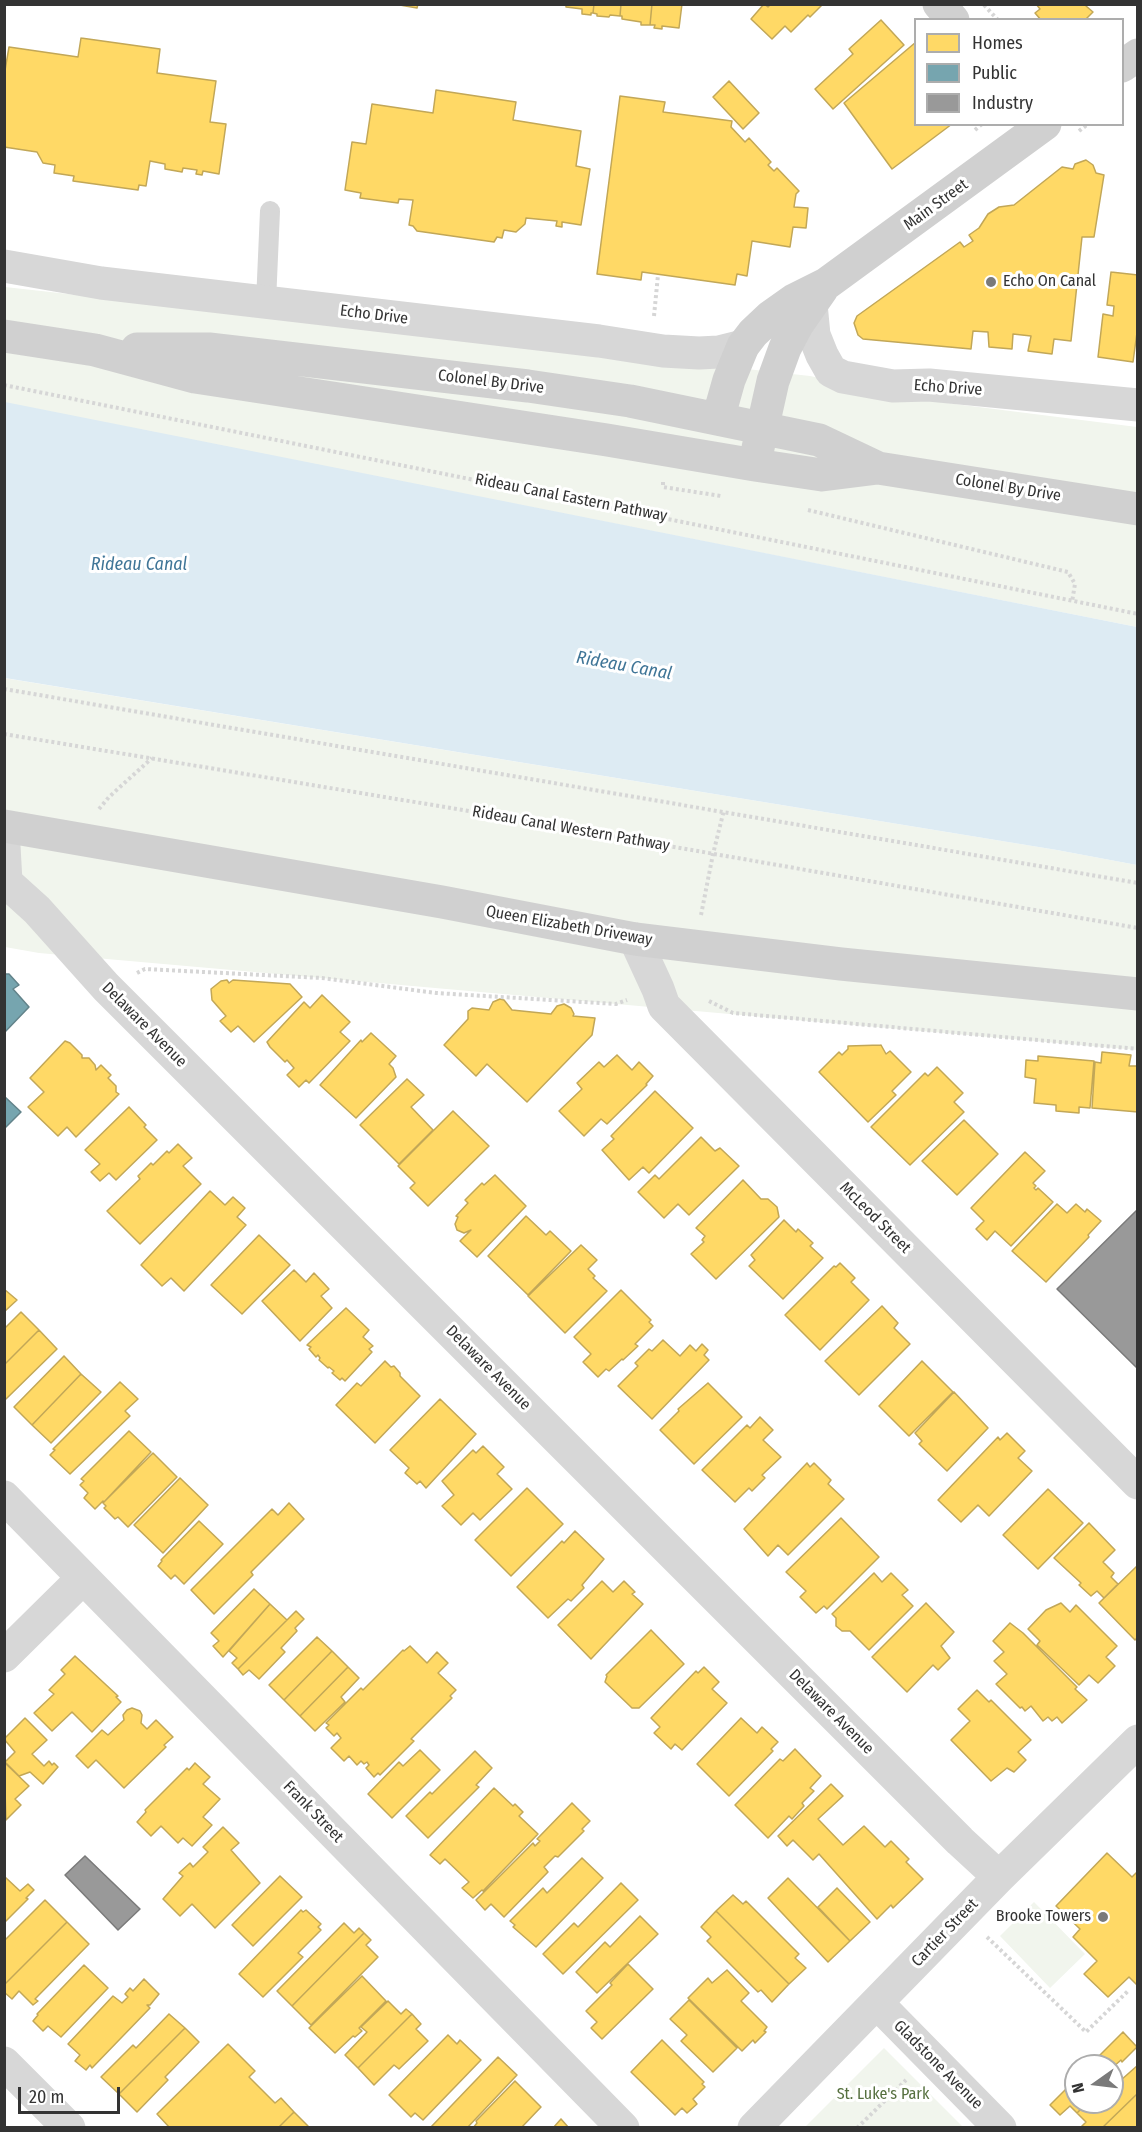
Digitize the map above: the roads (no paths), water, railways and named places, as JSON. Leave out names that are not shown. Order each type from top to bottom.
[{"type":"main road","points":[[939,4],[951,18]]},
{"type":"main road","points":[[1124,65],[1137,55]]},
{"type":"main road","name":"Main Street","points":[[755,465],[773,381],[785,348],[818,294],[1042,126]]},
{"type":"main road","name":"Main Street","points":[[718,419],[729,380],[743,346],[753,333],[770,317],[794,300],[818,294]]},
{"type":"main road","name":"Colonel By Drive","points":[[4,336],[95,350],[195,377],[755,465],[822,475],[878,468],[1137,509]]},
{"type":"main road","name":"Colonel By Drive","points":[[95,350],[209,349],[528,386],[630,401],[819,440],[878,468]]},
{"type":"main road","name":"Queen Elizabeth Driveway","points":[[4,825],[442,902],[635,939],[841,964],[1137,994]]},
{"type":"street","name":"Echo Drive","points":[[4,266],[101,283],[663,351],[719,352],[743,346]]},
{"type":"street","name":"Echo Drive","points":[[818,294],[814,335],[831,371],[843,377],[893,386],[929,385],[1137,405]]},
{"type":"street","name":"Delaware Avenue","points":[[4,846],[5,883],[37,910],[106,987],[960,1841],[999,1877]]},
{"type":"street","name":"McLeod Street","points":[[635,939],[664,1006],[1137,1483]]},
{"type":"street","name":"Frank Street","points":[[4,1497],[623,2127]]},
{"type":"street","points":[[4,1656],[83,1578]]},
{"type":"street","name":"Cartier Street","points":[[754,2127],[1137,1740]]},
{"type":"street","name":"Gladstone Avenue","points":[[877,2002],[1000,2127]]},
{"type":"street","points":[[4,2063],[69,2127]]},
{"type":"lane","points":[[266,302],[270,211]]},
{"type":"water","name":"Rideau Canal","points":[[5,402],[1137,627],[1137,865],[5,678]]},
{"type":"place","name":"Echo On Canal","points":[[991,282]]},
{"type":"place","name":"Brooke Towers","points":[[1103,1917]]},
{"type":"park label","name":"St. Luke's Park","points":[[883,2095]]}]
